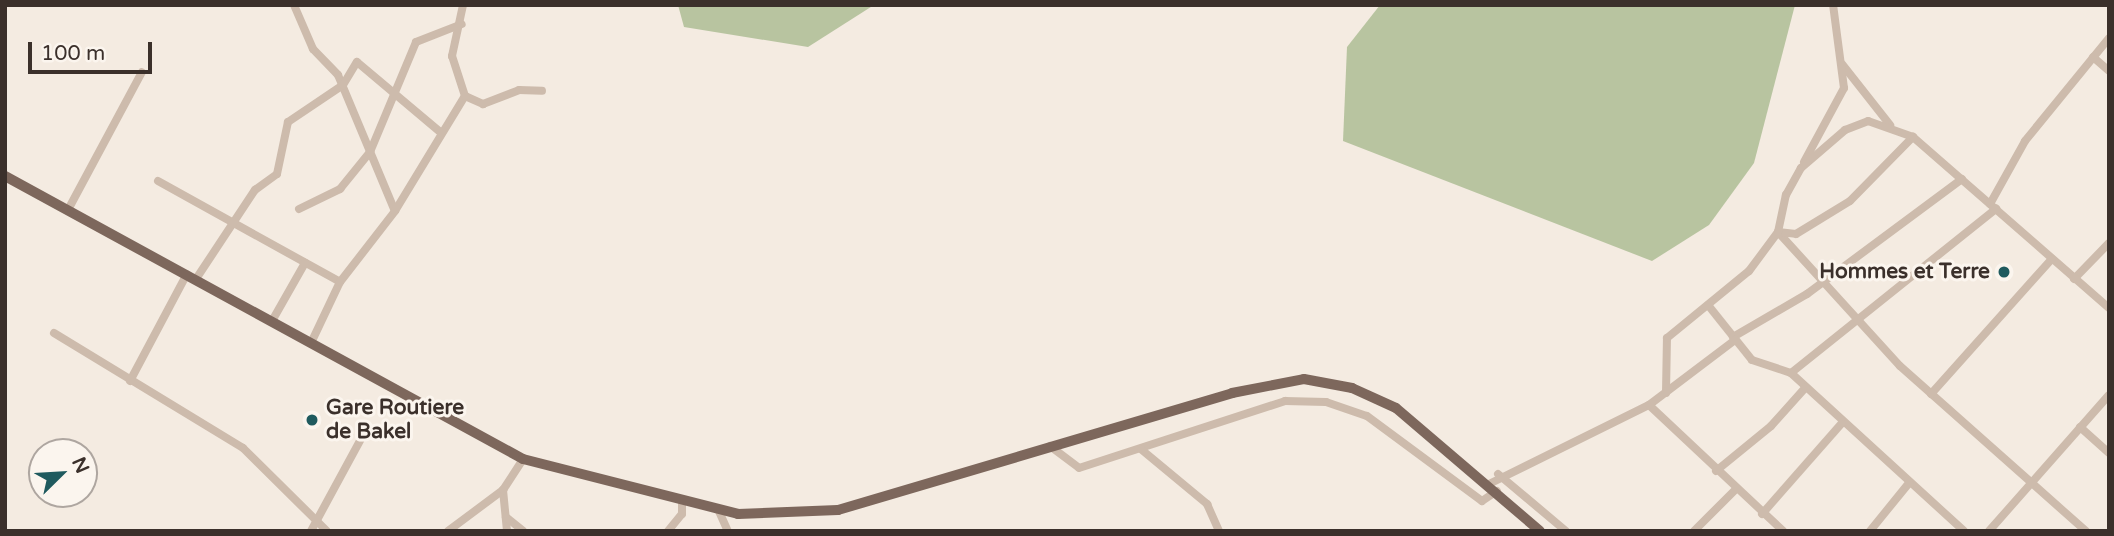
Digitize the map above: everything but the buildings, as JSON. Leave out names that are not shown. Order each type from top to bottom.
[{"type":"main road","points":[[5,176],[69,208],[523,459],[718,509],[761,517],[838,510],[1050,446],[1304,379],[1352,388],[1396,408],[1493,488],[1540,531]]},
{"type":"street","points":[[294,5],[313,49],[343,85],[395,211]]},
{"type":"street","points":[[463,5],[462,24],[452,56],[465,96],[483,104],[519,90],[542,91]]},
{"type":"street","points":[[1666,393],[1667,338],[1749,271],[1778,232],[1786,195],[1844,88],[1833,5]]},
{"type":"street","points":[[299,209],[340,189],[370,152],[416,42],[462,24]]},
{"type":"street","points":[[1791,373],[1852,320],[1993,207],[2025,141],[2109,38]]},
{"type":"street","points":[[2093,57],[2109,71]]},
{"type":"street","points":[[1841,61],[1890,125]]},
{"type":"street","points":[[130,381],[192,277],[255,190],[277,174],[288,122],[343,85],[356,62],[439,131]]},
{"type":"street","points":[[69,208],[142,72]]},
{"type":"street","points":[[311,343],[340,282],[395,211],[439,131],[465,96]]},
{"type":"street","points":[[1801,168],[1845,131],[1868,121],[1890,125],[1913,137],[2109,308]]},
{"type":"street","points":[[1778,232],[1796,234],[1850,201],[1913,137]]},
{"type":"street","points":[[1050,446],[1079,468],[1142,450],[1285,401],[1326,402],[1367,416],[1482,500],[1493,488],[1498,474],[1649,405],[1734,339],[1821,284],[1962,179]]},
{"type":"street","points":[[159,181],[340,282]]},
{"type":"street","points":[[1778,232],[1852,320],[2086,531]]},
{"type":"street","points":[[2074,279],[2109,243]]},
{"type":"street","points":[[1931,394],[2052,260]]},
{"type":"street","points":[[272,321],[305,263]]},
{"type":"street","points":[[1708,305],[1752,360],[1791,373],[1841,424],[1964,531]]},
{"type":"street","points":[[54,333],[243,448],[327,531]]},
{"type":"street","points":[[1716,471],[1771,426],[1806,387]]},
{"type":"street","points":[[1989,531],[2109,395]]},
{"type":"street","points":[[1649,405],[1735,490],[1783,531]]},
{"type":"street","points":[[1762,514],[1841,424]]},
{"type":"street","points":[[311,531],[367,428]]},
{"type":"street","points":[[2080,428],[2109,453]]},
{"type":"street","points":[[1142,450],[1207,504],[1219,531]]},
{"type":"street","points":[[448,531],[503,490],[523,459]]},
{"type":"street","points":[[1498,474],[1566,531]]},
{"type":"street","points":[[1870,531],[1909,483]]},
{"type":"street","points":[[503,490],[507,531]]},
{"type":"street","points":[[1695,531],[1735,490]]},
{"type":"street","points":[[668,531],[681,514],[682,500]]},
{"type":"street","points":[[718,509],[728,531]]},
{"type":"street","points":[[506,517],[523,531]]},
{"type":"green space","points":[[678,5],[874,5],[808,47],[684,27]]},
{"type":"green space","points":[[1380,5],[1795,5],[1754,163],[1709,225],[1652,261],[1343,141],[1347,47]]},
{"type":"place","name":"Hommes et Terre","points":[[2004,272]]},
{"type":"place","name":"Gare Routiere de Bakel","points":[[312,420]]}]
